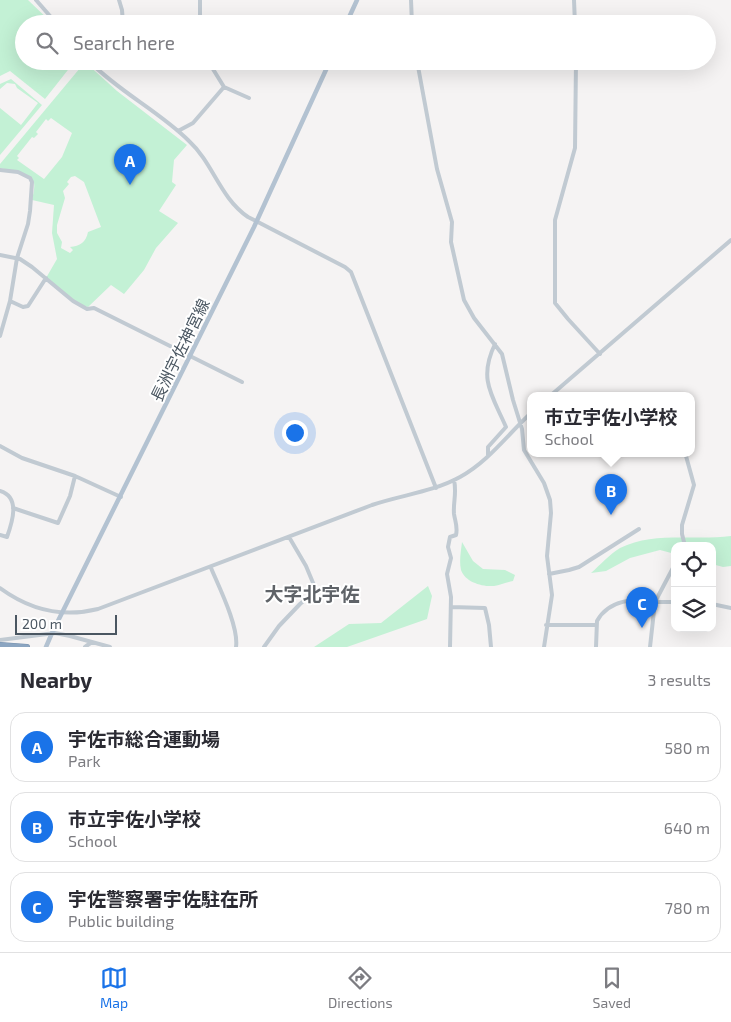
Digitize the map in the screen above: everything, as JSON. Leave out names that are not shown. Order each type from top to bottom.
[{"type":"highway","points":[[0,645],[27,647]]},
{"type":"main road","points":[[350,15],[357,0]]},
{"type":"main road","name":"長洲宇佐神宮線","points":[[46,647],[257,221],[326,70]]},
{"type":"street","points":[[36,0],[49,15]]},
{"type":"street","points":[[119,0],[122,15]]},
{"type":"street","points":[[200,0],[200,15]]},
{"type":"street","points":[[411,0],[412,15]]},
{"type":"street","points":[[574,0],[575,15]]},
{"type":"street","points":[[99,70],[178,131],[202,154],[232,204],[245,215],[345,267],[350,272],[436,488]]},
{"type":"street","points":[[214,70],[224,87],[249,98]]},
{"type":"street","points":[[419,70],[437,168],[452,222],[452,242],[464,300],[474,318],[503,357],[513,400],[521,422],[527,457]]},
{"type":"street","points":[[576,70],[575,148],[555,220],[555,302],[600,354]]},
{"type":"street","points":[[178,131],[193,123],[224,87]]},
{"type":"street","points":[[0,170],[19,172],[32,181],[30,213],[17,258],[10,301],[0,336]]},
{"type":"street","points":[[555,392],[731,240]]},
{"type":"street","points":[[0,255],[17,258],[32,267],[75,303],[87,309],[94,308],[242,382]]},
{"type":"street","points":[[10,301],[23,307],[28,306],[46,278]]},
{"type":"street","points":[[488,455],[488,447],[506,427],[486,377],[487,364],[494,344]]},
{"type":"street","points":[[0,588],[29,605],[62,613],[98,609],[211,568],[391,498],[436,488],[454,480],[472,469],[527,417]]},
{"type":"street","points":[[0,446],[22,458],[75,476],[121,497]]},
{"type":"street","points":[[0,454],[4,449]]},
{"type":"street","points":[[527,457],[541,477],[550,500],[551,513],[547,556],[552,595],[544,647]]},
{"type":"street","points":[[684,542],[682,525],[694,486],[686,457]]},
{"type":"street","points":[[13,508],[58,523],[68,502],[75,476]]},
{"type":"street","points":[[450,647],[451,607],[448,574],[451,554],[448,543],[457,531],[454,512],[456,492],[454,480]]},
{"type":"street","points":[[0,491],[8,495],[13,508],[12,521],[7,537],[0,535]]},
{"type":"street","points":[[549,574],[579,567],[639,529]]},
{"type":"street","points":[[264,647],[279,626],[316,590],[306,566],[289,537]]},
{"type":"street","points":[[211,568],[229,612],[236,647]]},
{"type":"street","points":[[650,647],[656,601],[671,572]]},
{"type":"street","points":[[596,647],[596,625],[600,616],[616,603],[630,600],[671,602]]},
{"type":"street","points":[[716,605],[731,608]]},
{"type":"street","points":[[451,607],[485,608],[489,624],[491,647]]},
{"type":"street","points":[[546,625],[596,625]]},
{"type":"street","points":[[0,640],[52,633],[70,636],[88,645],[110,647]]},
{"type":"green space","points":[[0,0],[28,0],[44,15],[15,15],[15,70],[68,70],[45,99],[10,71],[0,76]]},
{"type":"green space","points":[[78,70],[94,70],[117,91],[187,145],[174,160],[172,182],[176,185],[159,211],[178,223],[156,248],[144,270],[124,294],[111,285],[88,307],[79,305],[46,278],[57,259],[52,233],[54,205],[32,200],[34,183],[29,176],[0,168],[0,164]],"holes":[[[51,118],[72,133],[62,157],[44,179],[17,160],[19,158],[17,156],[32,137],[34,138],[38,134],[36,132],[46,119],[48,121]],[[75,176],[84,182],[101,227],[88,232],[84,241],[77,246],[70,247],[73,250],[70,253],[61,248],[62,242],[57,233],[57,225],[65,198],[63,191],[69,184],[67,182],[71,177]]]},
{"type":"green space","points":[[11,79],[42,105],[0,155],[0,108],[21,125],[38,103],[17,88],[15,84],[7,83],[0,89],[0,84]]},
{"type":"green space","points":[[731,536],[731,566],[716,565],[716,542],[671,542],[671,553],[660,550],[630,558],[606,571],[591,573],[616,550],[633,543],[661,538]]},
{"type":"green space","points":[[462,542],[473,561],[483,569],[505,570],[515,575],[513,581],[489,586],[479,585],[466,578],[460,567]]},
{"type":"green space","points":[[428,586],[432,596],[427,619],[347,647],[314,647],[349,624],[381,623]]},
{"type":"place","name":"宇佐市総合運動場","points":[[130,185]]},
{"type":"place","name":"市立宇佐小学校","points":[[611,515]]},
{"type":"place","name":"宇佐警察署宇佐駐在所","points":[[642,628]]},
{"type":"district","name":"大字北宇佐","points":[[312,594]]}]
